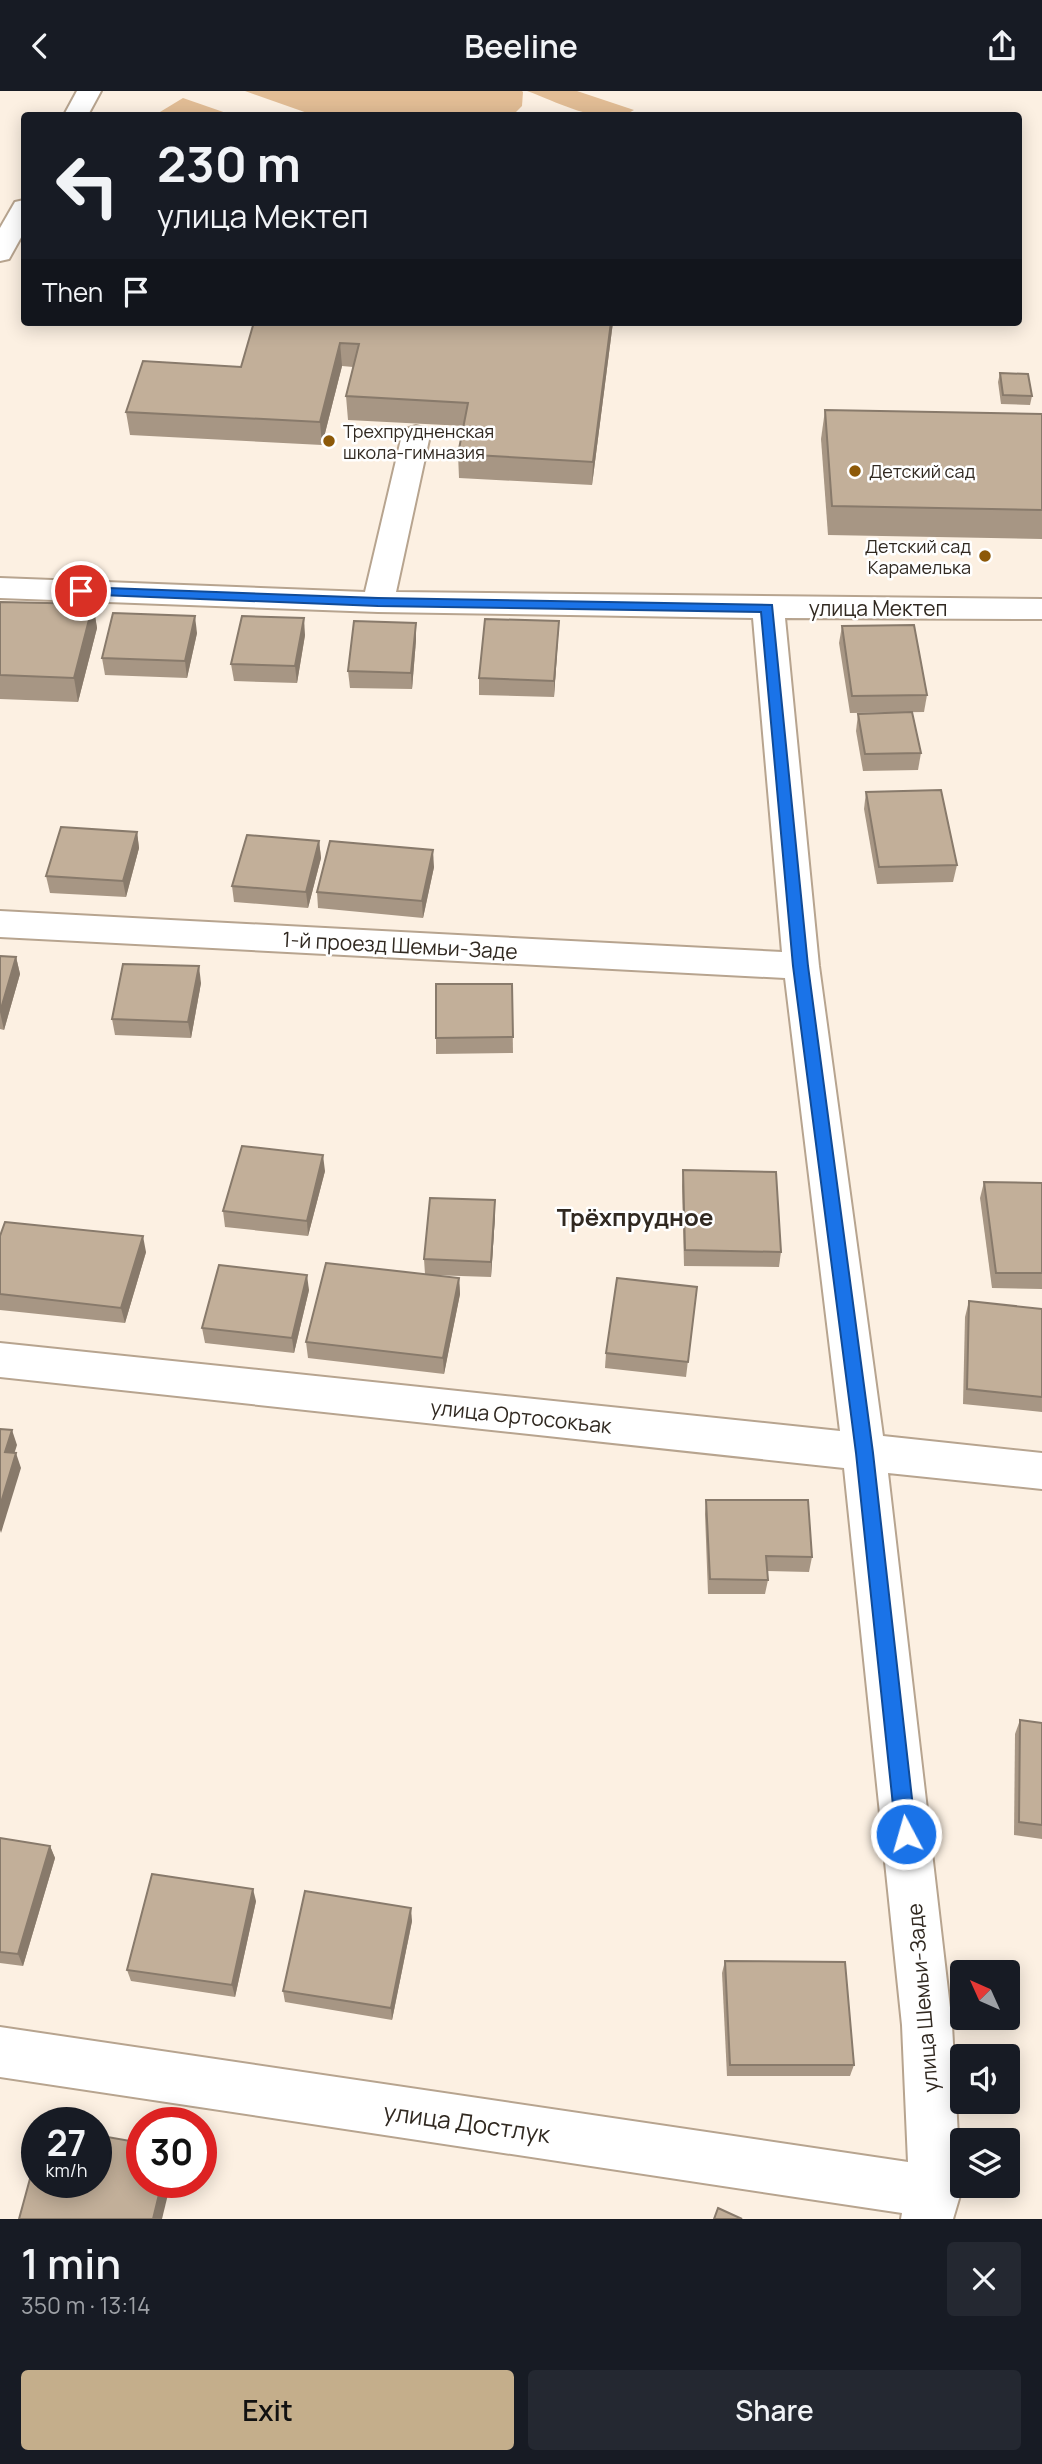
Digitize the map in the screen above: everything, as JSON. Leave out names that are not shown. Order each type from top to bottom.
[{"type":"street","points":[[78,112],[89,91]]},
{"type":"street","points":[[0,253],[21,214]]},
{"type":"street","points":[[378,602],[416,435]]},
{"type":"street","name":"улица Мектеп","points":[[0,589],[378,602],[768,608],[1042,608]]},
{"type":"street","name":"улица Шемьи-Заде","points":[[768,608],[801,966],[864,1453],[927,2025],[931,2205]]},
{"type":"street","name":"1-й проезд Шемьи-Заде","points":[[0,924],[801,966]]},
{"type":"street","name":"улица Ортосокъак","points":[[0,1360],[1042,1471]]},
{"type":"street","name":"улица Достлук","points":[[0,2052],[931,2205]]},
{"type":"shaded area","points":[[245,91],[523,92],[522,106],[516,112],[304,112]]},
{"type":"shaded area","points":[[527,91],[577,91],[634,110],[584,112]]},
{"type":"shaded area","points":[[183,98],[223,112],[160,112]]},
{"type":"building","name":"Трехпрудненская школа-гимназия","points":[[253,326],[610,326],[593,462],[458,454],[468,403],[346,396],[359,344],[340,343],[320,422],[126,412],[143,361],[241,367]]},
{"type":"building","points":[[1000,373],[1028,374],[1032,396],[1003,395]]},
{"type":"building","name":"Детский сад Карамелька","points":[[825,410],[1042,414],[1042,510],[832,506]]},
{"type":"building","points":[[0,602],[93,604],[74,678],[0,675]]},
{"type":"building","points":[[113,613],[195,616],[185,661],[102,658]]},
{"type":"building","points":[[242,616],[304,618],[295,666],[231,664]]},
{"type":"building","points":[[485,619],[559,621],[554,681],[479,678]]},
{"type":"building","points":[[354,621],[416,623],[411,673],[348,671]]},
{"type":"building","points":[[914,625],[927,695],[852,696],[842,626]]},
{"type":"building","points":[[912,712],[921,753],[865,754],[858,714]]},
{"type":"building","points":[[941,790],[957,865],[879,867],[866,792]]},
{"type":"building","points":[[61,827],[137,832],[123,881],[46,876]]},
{"type":"building","points":[[247,835],[319,841],[306,892],[232,886]]},
{"type":"building","points":[[330,841],[433,850],[422,901],[317,892]]},
{"type":"building","points":[[0,956],[16,957],[0,1012]]},
{"type":"building","points":[[123,964],[199,966],[188,1022],[112,1019]]},
{"type":"building","points":[[436,984],[512,984],[513,1037],[436,1038]]},
{"type":"building","points":[[242,1146],[323,1155],[307,1221],[223,1211]]},
{"type":"building","points":[[683,1170],[776,1172],[781,1252],[685,1250]]},
{"type":"building","points":[[984,1182],[1042,1183],[1042,1273],[996,1273]]},
{"type":"building","points":[[430,1198],[495,1200],[491,1262],[424,1259]]},
{"type":"building","points":[[5,1222],[143,1236],[121,1308],[0,1294],[0,1236]]},
{"type":"building","points":[[326,1263],[459,1278],[443,1358],[306,1342]]},
{"type":"building","points":[[219,1265],[307,1275],[292,1338],[202,1328]]},
{"type":"building","points":[[617,1278],[697,1287],[688,1362],[606,1353]]},
{"type":"building","points":[[969,1301],[1042,1309],[1042,1397],[967,1389]]},
{"type":"building","points":[[0,1429],[12,1430],[5,1452],[16,1453],[0,1506]]},
{"type":"building","points":[[706,1500],[808,1500],[812,1557],[766,1556],[768,1580],[710,1579]]},
{"type":"building","points":[[1020,1720],[1042,1723],[1042,1825],[1019,1822]]},
{"type":"building","points":[[0,1838],[50,1846],[18,1954],[0,1952]]},
{"type":"building","points":[[152,1874],[253,1889],[232,1985],[127,1970]]},
{"type":"building","points":[[305,1891],[411,1908],[391,2008],[283,1991]]},
{"type":"building","points":[[725,1961],[845,1962],[854,2065],[730,2065]]},
{"type":"building","points":[[112,2138],[126,2140],[126,2198],[158,2198],[153,2219],[19,2219],[25,2198],[112,2198]]},
{"type":"building","points":[[718,2208],[742,2219],[714,2219]]},
{"type":"place","name":"Трехпрудненская школа-гимназия","points":[[329,441]]},
{"type":"place","name":"Детский сад","points":[[855,471]]},
{"type":"place","name":"Детский сад Карамелька","points":[[985,556]]},
{"type":"district","name":"Трёхпрудное","points":[[635,1216]]},
{"type":"route","points":[[81,591],[378,602],[768,608],[801,966],[864,1453],[906,1834]]}]
